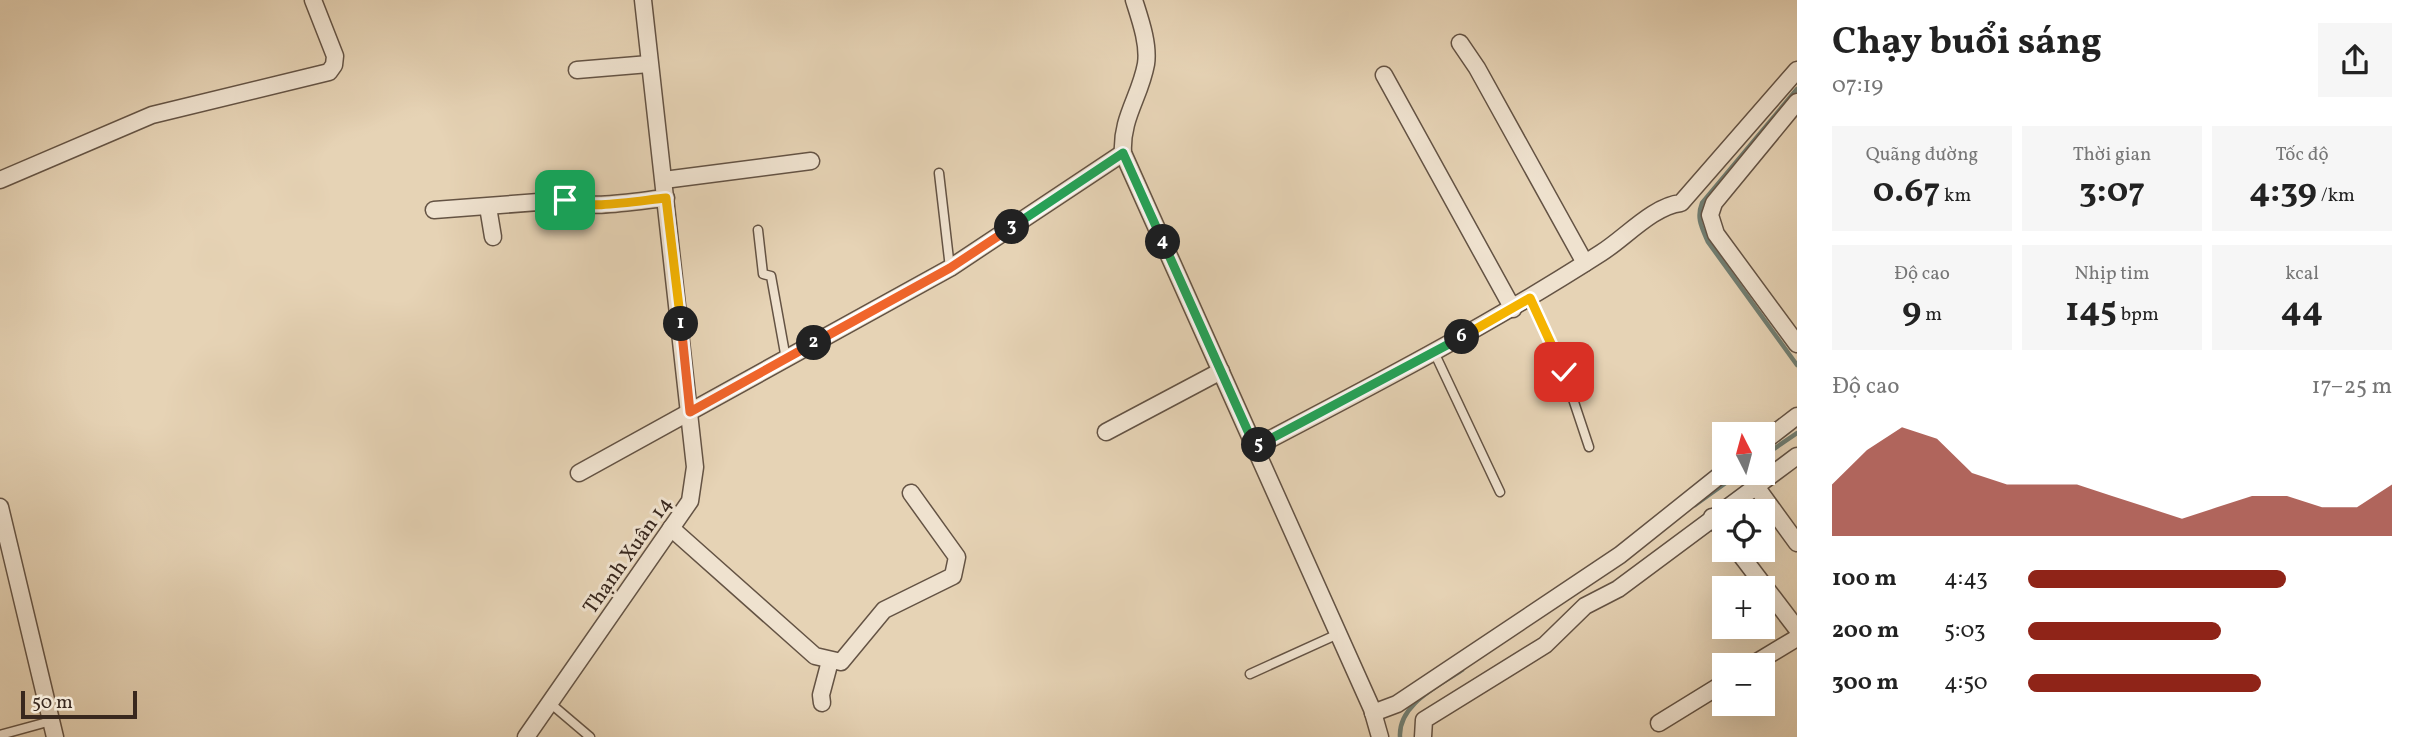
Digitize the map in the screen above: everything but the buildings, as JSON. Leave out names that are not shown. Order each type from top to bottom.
[{"type":"street","points":[[0,180],[152,115],[329,72],[334,65],[335,56],[313,0]]},
{"type":"street","name":"Thạnh Xuân 14","points":[[526,737],[690,502],[695,467],[690,412],[643,0]]},
{"type":"street","points":[[1134,0],[1142,28],[1146,63],[1123,127],[1123,153],[1373,713],[1380,737]]},
{"type":"street","points":[[1460,43],[1477,68],[1585,263]]},
{"type":"street","points":[[577,70],[649,64]]},
{"type":"street","points":[[1255,447],[1513,309],[1669,204],[1681,203],[1797,70]]},
{"type":"street","points":[[1384,75],[1513,309]]},
{"type":"street","points":[[1795,335],[1716,234],[1710,215],[1714,204],[1797,102]]},
{"type":"street","points":[[579,473],[950,268],[1123,153]]},
{"type":"street","points":[[664,180],[811,161]]},
{"type":"street","points":[[434,210],[565,200],[570,203],[600,204],[666,198]]},
{"type":"street","points":[[488,207],[493,237]]},
{"type":"street","points":[[1106,432],[1221,372]]},
{"type":"street","points":[[1775,433],[1797,416]]},
{"type":"street","points":[[1775,471],[1797,456]]},
{"type":"street","points":[[1373,713],[1397,704],[1444,674],[1510,626],[1620,555],[1712,482]]},
{"type":"street","points":[[1736,499],[1755,485],[1797,543]]},
{"type":"street","points":[[671,528],[815,656],[841,662],[884,610],[953,576],[957,556],[911,493]]},
{"type":"street","points":[[0,507],[53,729]]},
{"type":"street","points":[[1423,737],[1424,720],[1442,706],[1545,645],[1585,606],[1618,589],[1712,517]]},
{"type":"street","points":[[1746,562],[1797,629]]},
{"type":"street","points":[[1772,653],[1797,638]]},
{"type":"street","points":[[822,703],[830,661]]},
{"type":"street","points":[[1659,723],[1712,690]]},
{"type":"lane","points":[[939,173],[950,268]]},
{"type":"lane","points":[[758,230],[763,274],[771,276],[786,359]]},
{"type":"lane","points":[[1530,298],[1564,372],[1589,447]]},
{"type":"lane","points":[[1434,352],[1500,492]]},
{"type":"lane","points":[[1250,674],[1338,634]]},
{"type":"lane","points":[[550,703],[590,737]]},
{"type":"lane","points":[[0,735],[53,729]]},
{"type":"waterway","points":[[1797,89],[1702,203],[1700,213],[1700,223],[1708,242],[1797,365]]},
{"type":"waterway","points":[[1775,448],[1797,433]]},
{"type":"waterway","points":[[1695,505],[1723,485]]},
{"type":"waterway","points":[[1400,737],[1401,725],[1413,706],[1462,670]]},
{"type":"route","points":[[565,200],[570,203],[600,204],[666,198],[690,412],[950,268],[1123,153],[1255,447],[1382,381],[1530,298],[1564,372]]}]
